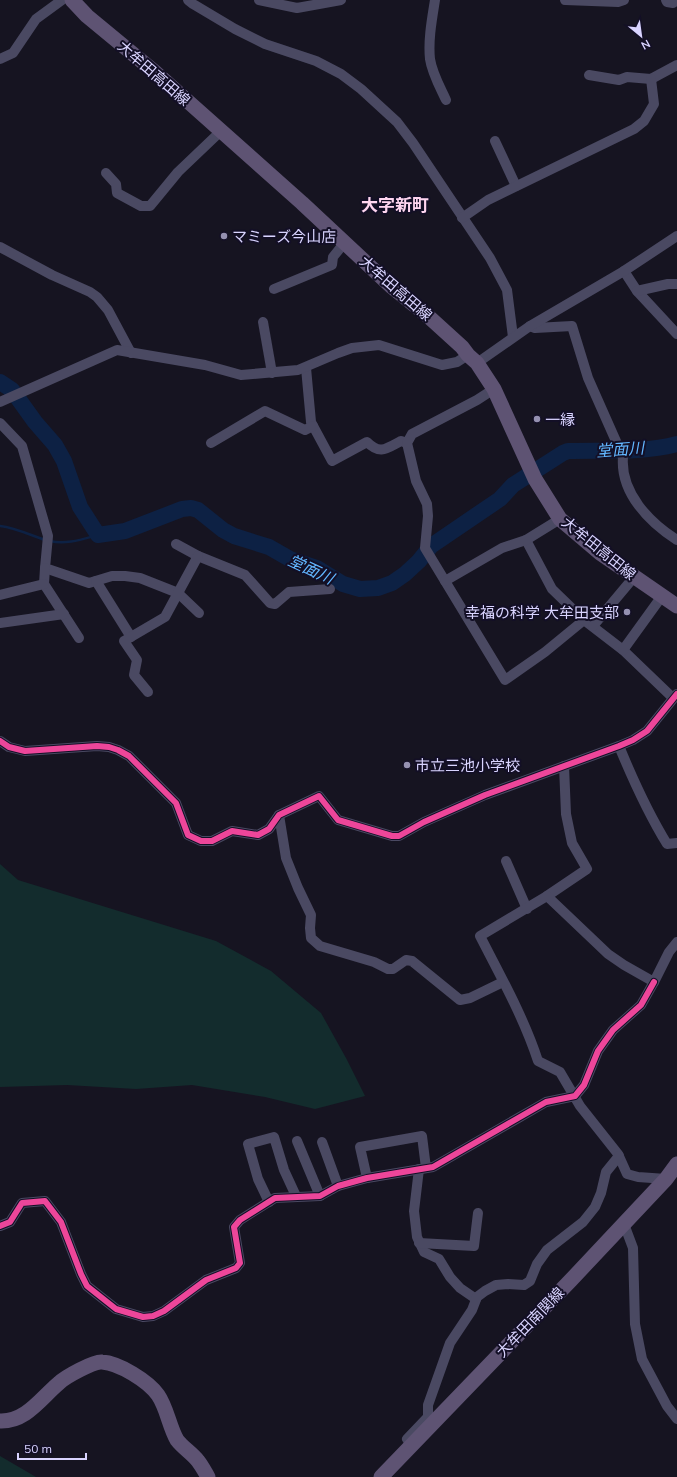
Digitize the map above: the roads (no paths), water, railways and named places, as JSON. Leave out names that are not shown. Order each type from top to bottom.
[{"type":"main road","name":"大牟田高田線","points":[[72,0],[92,20],[156,73],[222,131],[345,242],[392,287],[462,347],[473,359],[494,389],[528,465],[560,519],[600,553],[677,606]]},
{"type":"main road","name":"大牟田南関線","points":[[381,1477],[624,1224],[666,1179],[677,1164]]},
{"type":"main road","points":[[0,1421],[15,1419],[31,1410],[60,1381],[84,1367],[100,1361],[111,1364],[143,1380],[154,1390],[159,1397],[177,1439],[182,1446],[199,1462],[208,1477]]},
{"type":"street","points":[[0,59],[13,53],[36,19],[62,0]]},
{"type":"street","points":[[259,0],[297,8],[341,0]]},
{"type":"street","points":[[434,0],[430,30],[430,59],[436,78],[446,100]]},
{"type":"street","points":[[565,0],[618,2],[624,0]]},
{"type":"street","points":[[666,0],[673,3],[677,0]]},
{"type":"street","points":[[196,1],[192,4],[235,29],[265,44],[316,61],[341,74],[362,89],[397,122],[413,143],[490,258],[507,290],[513,337]]},
{"type":"street","points":[[590,75],[619,80],[627,77],[651,79],[677,65]]},
{"type":"street","points":[[462,218],[488,200],[634,129],[644,121],[654,104],[651,79]]},
{"type":"street","points":[[106,173],[116,184],[117,193],[141,206],[150,206],[178,172],[222,131]]},
{"type":"street","points":[[494,141],[516,186]]},
{"type":"street","points":[[0,402],[117,350],[205,365],[241,375],[272,373],[306,368],[352,348],[378,345],[442,365],[473,359],[624,271],[677,236]]},
{"type":"street","points":[[274,289],[332,265],[333,257],[345,242]]},
{"type":"street","points":[[0,247],[52,275],[90,292],[108,310],[131,353]]},
{"type":"street","points":[[624,271],[637,291],[677,334]]},
{"type":"street","points":[[637,291],[668,284],[677,284]]},
{"type":"street","points":[[263,322],[272,373]]},
{"type":"street","points":[[530,326],[535,328],[572,326],[588,378],[623,457],[622,466],[628,487],[635,500],[648,516],[662,530],[677,540]]},
{"type":"street","points":[[306,368],[311,422],[332,461],[367,442],[374,448],[383,450],[401,441],[407,443]]},
{"type":"street","points":[[494,389],[477,400],[412,434],[407,443],[416,481],[427,504],[428,552],[505,680],[545,652],[584,620]]},
{"type":"street","points":[[211,443],[265,411],[305,430],[313,426]]},
{"type":"street","points":[[0,424],[22,446],[48,540],[44,584],[79,638]]},
{"type":"street","points":[[445,581],[502,548],[526,540],[560,519]]},
{"type":"street","points":[[0,741],[9,747],[25,751],[97,746],[109,747],[118,750],[129,756],[176,803],[188,835],[201,841],[212,841],[232,831],[258,835],[269,829],[279,815],[319,796],[338,820],[392,836],[399,836],[455,807],[619,746],[647,731],[675,696],[623,650],[584,620],[552,589],[526,540]]},
{"type":"street","points":[[176,544],[198,556],[245,575],[270,603],[275,604],[289,592],[330,589]]},
{"type":"street","points":[[148,692],[134,675],[138,660],[124,641],[165,617],[198,556]]},
{"type":"street","points":[[45,568],[89,584],[112,576],[140,578],[178,593],[199,613]]},
{"type":"street","points":[[593,626],[634,577]]},
{"type":"street","points":[[96,581],[131,637]]},
{"type":"street","points":[[0,595],[44,584]]},
{"type":"street","points":[[623,650],[662,596]]},
{"type":"street","points":[[0,623],[64,614]]},
{"type":"street","points":[[619,746],[641,797],[667,844],[677,843]]},
{"type":"street","points":[[564,766],[566,814],[572,843],[587,869],[527,909],[480,936],[533,1045],[538,1061],[560,1072],[584,1111],[619,1156],[627,1174],[638,1177],[666,1179]]},
{"type":"street","points":[[279,815],[286,858],[311,915],[311,938],[320,946],[374,962],[388,969],[393,969],[406,960],[412,961],[460,1000],[470,998],[503,982]]},
{"type":"street","points":[[506,861],[527,909]]},
{"type":"street","points":[[547,896],[608,954],[654,982]]},
{"type":"street","points":[[0,1226],[10,1222],[22,1203],[45,1201],[60,1222],[81,1274],[88,1286],[116,1309],[143,1317],[153,1316],[164,1311],[206,1280],[236,1268],[240,1263],[234,1227],[240,1220],[276,1198],[320,1196],[338,1186],[367,1178],[433,1167],[546,1102],[575,1096],[584,1085],[598,1051],[613,1030],[641,1005],[669,952],[677,942]]},
{"type":"street","points":[[367,1178],[360,1147],[422,1136],[423,1169],[414,1212],[415,1227],[419,1242],[424,1252],[439,1259],[450,1277],[460,1288],[476,1299]]},
{"type":"street","points":[[269,1202],[258,1179],[248,1144],[274,1137],[284,1170],[296,1196]]},
{"type":"street","points":[[297,1141],[320,1196]]},
{"type":"street","points":[[322,1142],[338,1186]]},
{"type":"street","points":[[412,1445],[407,1439],[428,1418],[428,1405],[450,1343],[472,1310],[476,1299],[485,1291],[496,1285],[524,1285],[530,1281],[537,1264],[547,1250],[582,1222],[595,1207],[601,1193],[606,1172],[619,1156]]},
{"type":"street","points":[[419,1242],[474,1246],[478,1213]]},
{"type":"street","points":[[624,1224],[633,1248],[635,1324],[642,1359],[667,1406],[677,1419]]},
{"type":"waterway","name":"堂面川","points":[[0,382],[12,390],[35,422],[55,445],[64,461],[80,507],[98,535],[125,531],[182,509],[191,508],[198,510],[223,530],[234,536],[269,547],[290,559],[317,568],[343,584],[360,589],[378,588],[392,583],[405,574],[419,561],[431,546],[500,499],[513,485],[563,453],[568,451],[651,449],[677,444]]},
{"type":"waterway","points":[[0,526],[17,530],[45,540]]},
{"type":"waterway","points":[[50,541],[68,542],[98,535]]},
{"type":"place","name":"マミーズ今山店","points":[[224,236]]},
{"type":"place","name":"一縁","points":[[537,419]]},
{"type":"place","name":"幸福の科学 大牟田支部","points":[[627,612]]},
{"type":"place","name":"市立三池小学校","points":[[407,765]]},
{"type":"district","name":"大字新町","points":[[395,204]]}]
